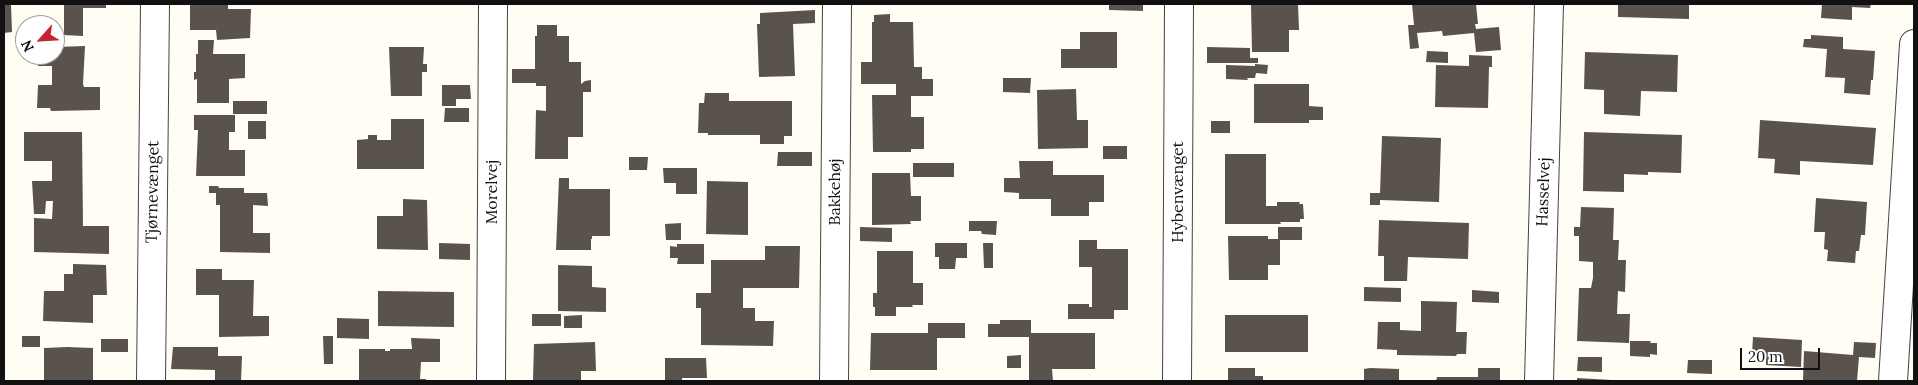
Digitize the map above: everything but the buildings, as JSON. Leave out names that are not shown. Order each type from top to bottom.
[{"type":"street","name":"Tjørnevænget","points":[[151,381],[155,4]]},
{"type":"street","name":"Morelvej","points":[[491,381],[493,4]]},
{"type":"street","name":"Bakkehøj","points":[[834,381],[836,4]]},
{"type":"street","name":"Hybenvænget","points":[[1177,381],[1179,4]]},
{"type":"street","name":"Hasselvej","points":[[1539,381],[1550,4]]},
{"type":"street","points":[[1893,381],[1914,44]]}]
